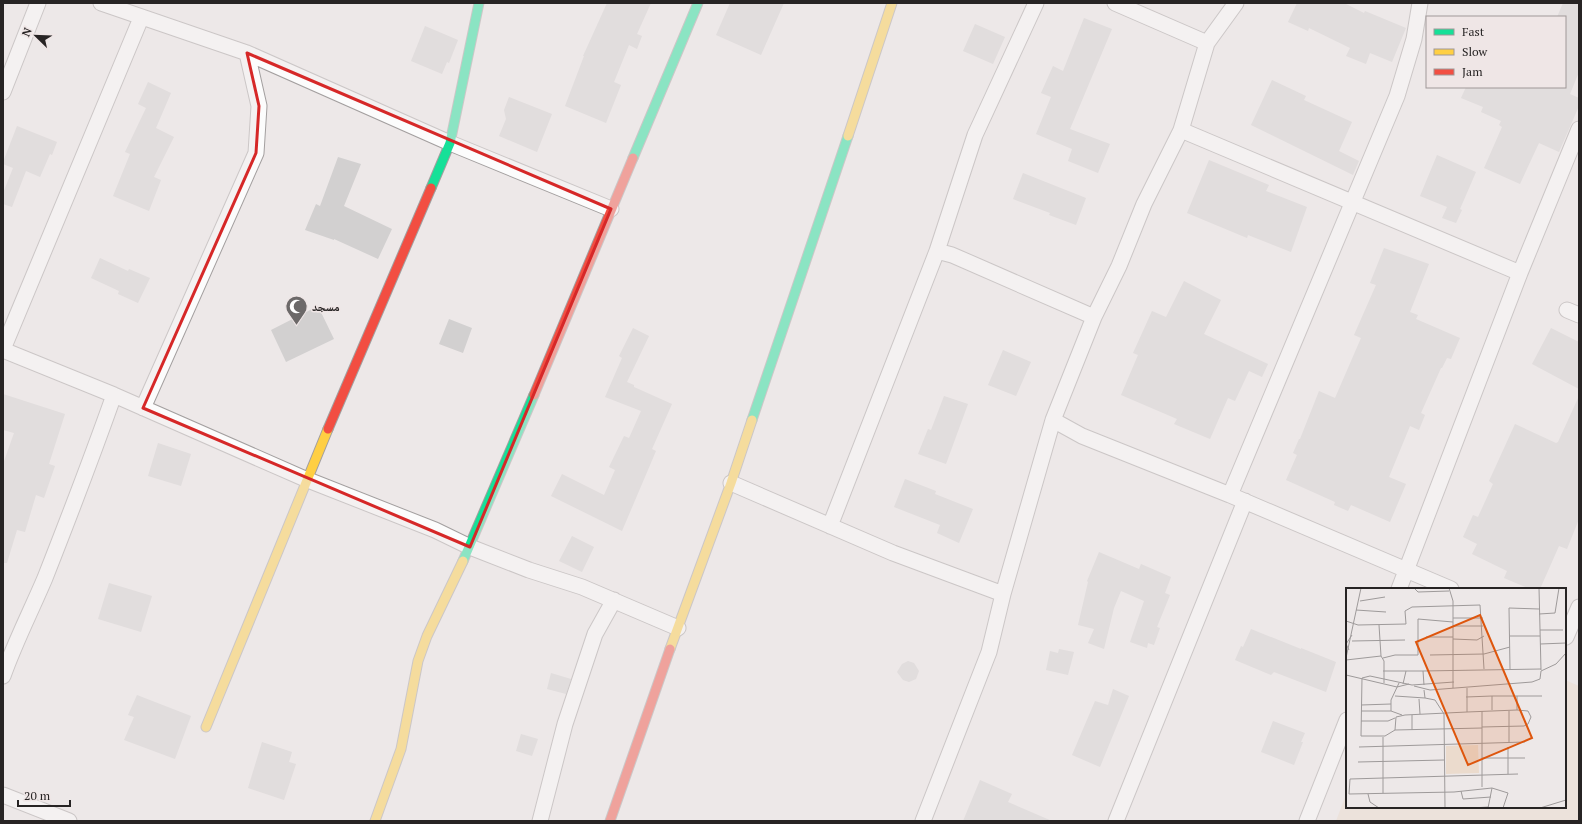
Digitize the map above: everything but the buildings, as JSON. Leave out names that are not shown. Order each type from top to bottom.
[{"type":"street","points":[[3,92],[38,3]]},
{"type":"street","points":[[101,3],[141,18],[247,53],[450,142],[611,209]]},
{"type":"street","points":[[206,727],[307,480],[450,142],[479,3]]},
{"type":"street","points":[[375,821],[401,749],[418,661],[427,636],[470,547],[698,3]]},
{"type":"street","points":[[610,821],[731,483],[892,3]]},
{"type":"street","points":[[830,526],[937,251],[975,135],[1036,3]]},
{"type":"street","points":[[1115,3],[1207,43]]},
{"type":"street","points":[[923,821],[989,652],[1003,594],[1052,420],[1094,317],[1119,266],[1144,204],[1181,130],[1207,43],[1236,3]]},
{"type":"street","points":[[1230,495],[1397,96],[1414,39],[1420,3]]},
{"type":"street","points":[[141,18],[3,349],[114,395],[307,480],[434,530],[470,547],[529,570],[614,600],[678,628]]},
{"type":"street","points":[[143,408],[256,153],[259,106],[247,53]]},
{"type":"street","points":[[1400,588],[1520,272],[1579,129]]},
{"type":"street","points":[[1181,130],[1520,272]]},
{"type":"street","points":[[937,251],[952,256],[1094,317]]},
{"type":"street","points":[[3,676],[82,486],[114,395]]},
{"type":"street","points":[[1052,420],[1082,436],[1230,495],[1449,588]]},
{"type":"street","points":[[731,483],[893,553],[1003,594]]},
{"type":"street","points":[[1116,821],[1245,502]]},
{"type":"street","points":[[540,821],[565,724],[595,634],[614,600]]},
{"type":"street","points":[[1570,639],[1579,607]]},
{"type":"street","points":[[1307,821],[1346,723]]},
{"type":"street","points":[[3,795],[69,821]]},
{"type":"highlighted area","points":[[247,53],[611,209],[470,547],[143,408],[256,153],[259,106]]},
{"type":"shaded area","points":[[1566,680],[1579,686],[1579,821],[1336,821],[1346,795],[1346,808],[1566,808]]},
{"type":"traffic: fast","points":[[431,188],[450,143],[479,3]]},
{"type":"traffic: fast","points":[[633,158],[698,3]]},
{"type":"traffic: fast","points":[[752,420],[848,136]]},
{"type":"traffic: fast","points":[[463,561],[534,395]]},
{"type":"traffic: slow","points":[[848,136],[892,3]]},
{"type":"traffic: slow","points":[[670,649],[731,483],[752,420]]},
{"type":"traffic: slow","points":[[206,727],[328,429]]},
{"type":"traffic: slow","points":[[375,821],[401,749],[418,661],[427,636],[463,561]]},
{"type":"traffic: jam","points":[[534,395],[633,158]]},
{"type":"traffic: jam","points":[[328,429],[431,188]]},
{"type":"traffic: jam","points":[[610,821],[670,649]]},
{"type":"place","name":"مسجد","points":[[296,326]]}]
